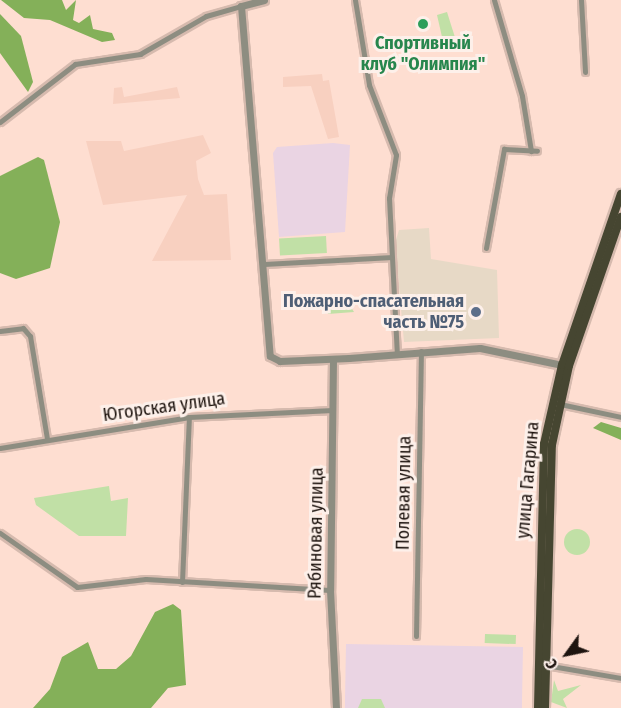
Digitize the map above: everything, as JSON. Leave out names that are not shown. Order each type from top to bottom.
[{"type":"main road","name":"улица Гагарина","points":[[538,708],[543,542],[556,403],[621,194]]},
{"type":"main road","name":"улица Гагарина","points":[[566,365],[621,217]]},
{"type":"main road","name":"улица Гагарина","points":[[541,665],[545,708]]},
{"type":"street","points":[[0,122],[75,64],[140,54],[206,16],[264,0]]},
{"type":"street","points":[[355,0],[357,31],[383,128],[396,154],[389,192],[390,257],[397,355]]},
{"type":"street","points":[[486,248],[504,148],[534,151],[495,0]]},
{"type":"street","points":[[581,0],[585,72]]},
{"type":"street","points":[[241,6],[267,350],[275,360],[333,359],[489,348],[566,365]]},
{"type":"street","points":[[262,264],[390,257]]},
{"type":"street","points":[[0,331],[23,328],[30,336],[47,440]]},
{"type":"street","name":"Полевая улица","points":[[416,636],[421,351]]},
{"type":"street","name":"Рябиновая улица","points":[[333,359],[330,590],[336,708]]},
{"type":"street","points":[[556,403],[621,417]]},
{"type":"street","name":"Югорская улица","points":[[0,447],[189,417],[333,410]]},
{"type":"street","points":[[182,582],[189,417]]},
{"type":"street","points":[[0,533],[77,587],[138,579],[330,590]]},
{"type":"street","points":[[541,665],[621,678]]},
{"type":"shaded area","points":[[322,74],[323,81],[329,80],[339,137],[328,139],[311,86],[283,87],[283,77]]},
{"type":"shaded area","points":[[122,87],[124,97],[177,87],[180,98],[113,104],[114,88]]},
{"type":"shaded area","points":[[203,135],[211,153],[196,161],[198,179],[204,195],[227,194],[231,260],[152,261],[187,195],[103,205],[86,141],[121,141],[124,151]]},
{"type":"shaded area","points":[[333,143],[350,145],[345,232],[279,237],[273,153],[277,147]]},
{"type":"shaded area","points":[[429,228],[431,259],[497,270],[499,338],[404,342],[395,243],[399,230]]},
{"type":"shaded area","points":[[346,644],[523,647],[522,708],[345,708]]},
{"type":"green space","points":[[1,0],[62,0],[66,10],[76,0],[73,20],[79,23],[90,15],[93,29],[112,33],[115,40],[102,42],[50,20],[24,18]]},
{"type":"green space","points":[[447,12],[458,47],[445,50],[437,15]]},
{"type":"green space","points":[[0,14],[21,36],[33,82],[28,92],[0,53]]},
{"type":"green space","points":[[38,157],[44,160],[60,222],[50,268],[16,279],[0,273],[0,176]]},
{"type":"green space","points":[[326,236],[327,253],[280,255],[279,238]]},
{"type":"green space","points":[[347,301],[354,312],[328,314],[327,302]]},
{"type":"green space","points":[[601,422],[621,428],[621,440],[593,428]]},
{"type":"green space","points":[[109,486],[111,501],[128,498],[126,536],[79,536],[36,505],[34,498]]},
{"type":"green space","points":[[577,529],[586,533],[590,542],[586,551],[577,555],[568,551],[564,542],[568,533]]},
{"type":"green space","points":[[173,604],[181,610],[186,685],[168,688],[151,708],[33,708],[50,689],[62,657],[88,642],[98,669],[116,669],[131,656],[155,612]]},
{"type":"green space","points":[[485,634],[516,635],[516,644],[485,643]]},
{"type":"green space","points":[[554,680],[558,691],[581,685],[563,699],[567,708],[551,702]]},
{"type":"green space","points":[[362,699],[381,699],[385,708],[358,708]]},
{"type":"place","name":"Спортивный клуб \"Олимпия\"","points":[[423,24]]},
{"type":"place","name":"Пожарно-спасательная часть №75","points":[[476,312]]}]
